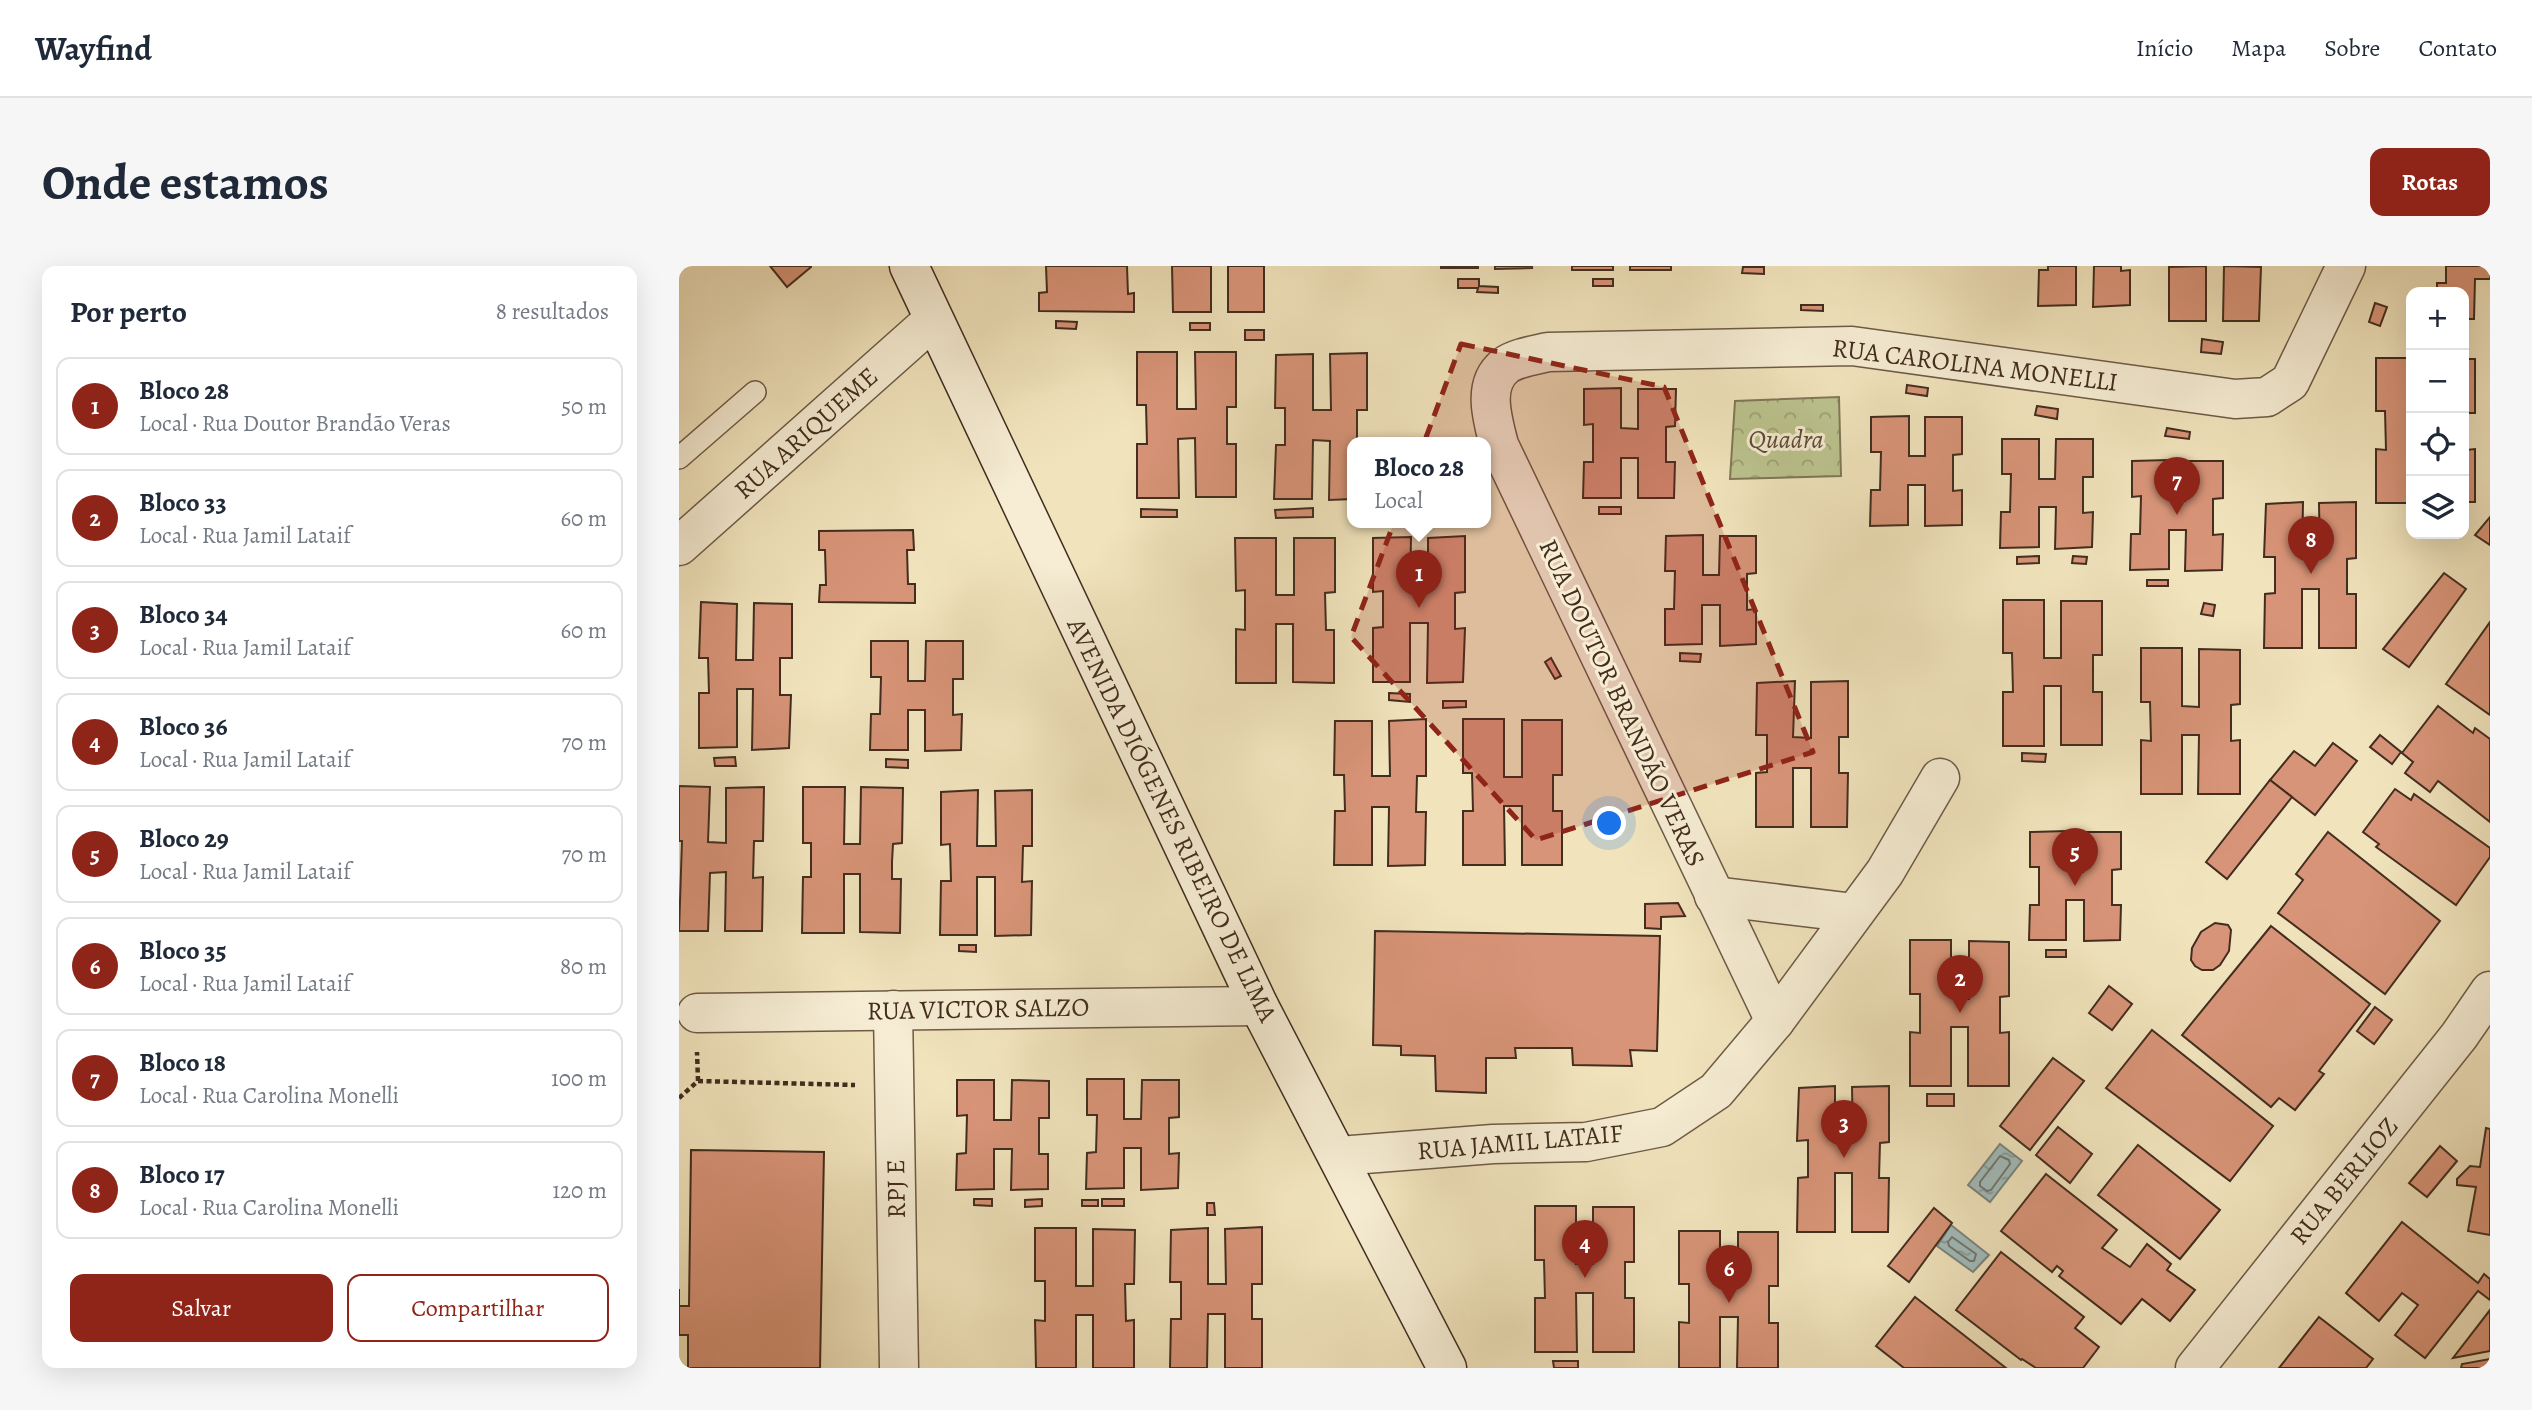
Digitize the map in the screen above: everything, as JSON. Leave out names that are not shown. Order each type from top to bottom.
[{"type":"street","name":"AVENIDA DIÓGENES RIBEIRO DE LIMA","points":[[909,266],[1259,1006],[1447,1368]]},
{"type":"street","name":"RUA CAROLINA MONELLI","points":[[1493,380],[1506,364],[1548,352],[1852,346],[2235,399],[2267,397],[2290,383],[2346,266]]},
{"type":"street","name":"RUA ARIQUEME","points":[[679,546],[933,320]]},
{"type":"street","name":"RUA DOUTOR BRANDÃO VERAS","points":[[1493,380],[1491,411],[1499,445],[1775,1021]]},
{"type":"street","name":"RUA JAMIL LATAIF","points":[[1339,1156],[1493,1144],[1586,1142],[1662,1127],[1716,1091],[1775,1021],[1885,872],[1940,778]]},
{"type":"street","points":[[1714,896],[1854,913]]},
{"type":"street","name":"RUA BERLIOZ","points":[[2195,1368],[2475,1040],[2490,991]]},
{"type":"street","name":"RUA VICTOR SALZO","points":[[697,1013],[1259,1006]]},
{"type":"street","name":"RPJ E","points":[[893,1010],[898,1368]]},
{"type":"lane","points":[[679,458],[755,392]]},
{"type":"path","points":[[697,1013],[698,1082]]},
{"type":"path","points":[[679,1098],[698,1082],[860,1085]]},
{"type":"highlighted area","points":[[1461,344],[1664,387],[1813,752],[1536,840],[1351,637]]},
{"type":"green space","name":"Quadra","points":[[1839,397],[1841,476],[1730,479],[1735,401]]},
{"type":"water","points":[[2000,1144],[2022,1161],[1990,1202],[1968,1185]]},
{"type":"water","points":[[1951,1225],[1989,1255],[1973,1272],[1937,1246]]},
{"type":"building","points":[[770,266],[811,266],[811,267],[787,287]]},
{"type":"building","points":[[1046,266],[1127,266],[1128,294],[1134,293],[1134,312],[1039,311],[1039,293],[1047,292]]},
{"type":"building","points":[[1172,266],[1211,266],[1211,312],[1173,312]]},
{"type":"building","points":[[1228,266],[1264,266],[1264,312],[1228,312]]},
{"type":"building","points":[[1478,266],[1478,268],[1441,268]]},
{"type":"building","points":[[1495,266],[1532,266],[1532,268],[1495,269]]},
{"type":"building","points":[[1572,266],[1613,266],[1613,270],[1572,270]]},
{"type":"building","points":[[1630,266],[1671,266],[1671,270],[1630,270]]},
{"type":"building","points":[[2048,266],[2076,266],[2076,305],[2038,306],[2039,270],[2048,270]]},
{"type":"building","points":[[2094,266],[2121,266],[2121,271],[2130,270],[2130,305],[2093,307]]},
{"type":"building","points":[[2206,266],[2206,321],[2169,321],[2169,267]]},
{"type":"building","points":[[2224,266],[2261,267],[2259,321],[2223,321]]},
{"type":"building","points":[[2446,266],[2490,266],[2490,279],[2475,279],[2474,319],[2469,319],[2469,287],[2437,287],[2437,283],[2446,283]]},
{"type":"building","points":[[1743,267],[1764,267],[1764,274],[1742,273]]},
{"type":"building","points":[[1458,279],[1479,279],[1479,286],[1498,287],[1498,293],[1477,292],[1478,288],[1458,288]]},
{"type":"building","points":[[1593,279],[1613,279],[1613,286],[1593,286]]},
{"type":"building","points":[[2375,303],[2387,307],[2380,326],[2369,322]]},
{"type":"building","points":[[1801,305],[1823,305],[1823,311],[1801,310]]},
{"type":"building","points":[[1056,321],[1077,322],[1076,329],[1056,328]]},
{"type":"building","points":[[1190,323],[1210,323],[1210,330],[1190,330]]},
{"type":"building","points":[[1245,330],[1264,330],[1264,340],[1245,340]]},
{"type":"building","points":[[2202,339],[2223,342],[2221,354],[2201,352]]},
{"type":"building","points":[[1137,352],[1177,352],[1177,409],[1196,409],[1195,352],[1236,352],[1236,407],[1227,407],[1227,444],[1236,444],[1236,497],[1196,497],[1195,438],[1178,439],[1179,498],[1137,498],[1137,444],[1147,444],[1146,405],[1137,405]]},
{"type":"building","points":[[1367,353],[1367,410],[1357,410],[1357,437],[1347,437],[1347,499],[1329,500],[1330,441],[1313,440],[1312,499],[1274,499],[1276,445],[1285,445],[1285,408],[1275,408],[1276,355],[1313,354],[1313,410],[1331,410],[1330,354]]},
{"type":"building","points":[[2376,358],[2406,358],[2406,503],[2376,503],[2376,449],[2386,450],[2385,411],[2376,411]]},
{"type":"building","points":[[2469,359],[2475,359],[2475,413],[2469,413]]},
{"type":"building","points":[[1907,385],[1928,388],[1927,396],[1906,393]]},
{"type":"building","points":[[1621,388],[1621,428],[1638,429],[1638,389],[1676,389],[1675,426],[1666,427],[1666,462],[1675,462],[1674,498],[1638,498],[1638,458],[1621,458],[1621,498],[1583,498],[1584,462],[1593,462],[1593,424],[1584,425],[1584,389]]},
{"type":"building","points":[[2037,406],[2058,409],[2057,419],[2035,415]]},
{"type":"building","points":[[1909,416],[1909,456],[1925,456],[1925,417],[1962,417],[1962,454],[1953,455],[1953,491],[1962,490],[1962,525],[1925,526],[1925,485],[1908,485],[1908,525],[1870,526],[1871,490],[1880,490],[1881,452],[1871,452],[1871,417]]},
{"type":"building","points":[[2167,428],[2190,432],[2189,439],[2165,436]]},
{"type":"building","points":[[2002,439],[2039,439],[2039,479],[2055,479],[2056,439],[2093,439],[2093,477],[2083,477],[2083,513],[2093,512],[2092,547],[2055,549],[2056,507],[2039,507],[2039,547],[2000,548],[2001,512],[2010,512],[2011,474],[2002,474]]},
{"type":"building","points":[[2475,449],[2475,502],[2469,502],[2469,450]]},
{"type":"building","points":[[2169,460],[2169,500],[2185,501],[2186,461],[2223,461],[2223,498],[2213,499],[2213,535],[2223,534],[2222,570],[2185,571],[2186,530],[2169,530],[2169,569],[2130,570],[2131,534],[2140,534],[2141,496],[2132,497],[2132,461]]},
{"type":"building","points":[[2303,502],[2302,559],[2320,559],[2319,503],[2356,502],[2356,558],[2347,559],[2347,594],[2356,594],[2356,648],[2319,648],[2319,589],[2302,589],[2302,648],[2264,648],[2265,594],[2275,593],[2275,557],[2264,557],[2266,504]]},
{"type":"building","points":[[1599,507],[1621,507],[1621,514],[1599,514]]},
{"type":"building","points":[[1313,508],[1313,517],[1276,518],[1275,510]]},
{"type":"building","points":[[1141,509],[1177,510],[1177,517],[1141,517]]},
{"type":"building","points":[[2490,517],[2490,545],[2475,535]]},
{"type":"building","points":[[913,530],[914,550],[907,550],[908,584],[915,584],[915,603],[819,602],[820,585],[826,585],[825,550],[819,550],[819,531]]},
{"type":"building","points":[[1703,535],[1703,575],[1719,575],[1720,536],[1756,536],[1756,573],[1747,574],[1747,610],[1756,609],[1756,644],[1720,646],[1720,605],[1702,605],[1702,644],[1665,645],[1665,609],[1674,609],[1675,571],[1665,571],[1666,536]]},
{"type":"building","points":[[1465,536],[1465,592],[1455,593],[1455,629],[1465,628],[1463,682],[1427,683],[1428,623],[1410,623],[1410,682],[1373,682],[1373,628],[1383,627],[1383,591],[1373,592],[1373,538],[1411,537],[1410,593],[1428,593],[1428,538]]},
{"type":"building","points":[[1235,538],[1276,538],[1276,595],[1294,595],[1294,538],[1335,538],[1335,592],[1325,593],[1326,630],[1334,630],[1334,683],[1293,682],[1293,624],[1276,624],[1276,683],[1236,683],[1236,629],[1245,630],[1245,590],[1236,591]]},
{"type":"building","points":[[2039,556],[2039,563],[2017,564],[2017,557]]},
{"type":"building","points":[[2073,556],[2087,557],[2086,564],[2072,563]]},
{"type":"building","points":[[2444,573],[2466,589],[2409,667],[2383,649]]},
{"type":"building","points":[[2147,580],[2168,580],[2168,586],[2147,586]]},
{"type":"building","points":[[2003,600],[2044,600],[2044,658],[2061,658],[2061,601],[2102,601],[2102,655],[2093,655],[2093,692],[2102,692],[2102,745],[2061,745],[2061,686],[2044,686],[2044,746],[2003,746],[2003,692],[2013,692],[2012,653],[2003,653]]},
{"type":"building","points":[[701,602],[737,604],[736,660],[753,660],[754,603],[792,604],[792,658],[780,658],[780,695],[791,695],[789,748],[752,750],[753,689],[737,689],[737,747],[699,748],[699,693],[709,693],[708,658],[699,658]]},
{"type":"building","points":[[2204,603],[2215,605],[2213,616],[2201,614]]},
{"type":"building","points":[[2490,622],[2490,715],[2446,684]]},
{"type":"building","points":[[871,641],[908,641],[908,681],[925,681],[926,641],[963,641],[963,679],[953,679],[953,715],[962,714],[961,750],[925,751],[925,710],[908,710],[908,750],[870,750],[871,714],[880,714],[881,677],[871,677]]},
{"type":"building","points":[[2141,648],[2182,648],[2182,706],[2199,707],[2199,649],[2240,650],[2240,704],[2231,705],[2231,741],[2240,740],[2240,794],[2198,794],[2199,735],[2182,735],[2182,794],[2141,794],[2141,740],[2151,741],[2150,702],[2141,702]]},
{"type":"building","points":[[1680,653],[1701,654],[1700,662],[1680,661]]},
{"type":"building","points":[[1551,658],[1561,676],[1555,679],[1545,662]]},
{"type":"building","points":[[1795,681],[1793,737],[1811,738],[1811,682],[1848,681],[1848,737],[1839,737],[1839,773],[1848,773],[1847,827],[1811,827],[1811,768],[1793,768],[1793,827],[1756,827],[1756,773],[1767,772],[1767,735],[1756,735],[1757,683]]},
{"type":"building","points":[[1389,693],[1410,694],[1410,702],[1389,700]]},
{"type":"building","points":[[1443,701],[1466,701],[1466,707],[1443,708]]},
{"type":"building","points":[[2438,706],[2473,733],[2475,728],[2490,739],[2490,822],[2438,781],[2430,792],[2405,773],[2413,762],[2402,753]]},
{"type":"building","points":[[1426,719],[1426,776],[1417,776],[1416,812],[1426,812],[1425,865],[1388,866],[1389,807],[1372,807],[1372,865],[1334,865],[1335,811],[1345,811],[1344,775],[1334,775],[1335,721],[1372,721],[1372,776],[1390,776],[1389,721]]},
{"type":"building","points":[[1463,719],[1504,719],[1504,777],[1522,777],[1522,720],[1562,720],[1562,775],[1553,775],[1553,811],[1562,811],[1562,865],[1522,865],[1522,806],[1504,806],[1505,865],[1463,865],[1463,811],[1473,811],[1472,773],[1463,773]]},
{"type":"building","points":[[2380,735],[2401,752],[2392,764],[2370,747]]},
{"type":"building","points":[[2333,743],[2357,761],[2315,815],[2270,780],[2294,751],[2315,766]]},
{"type":"building","points":[[2022,753],[2046,754],[2045,762],[2022,761]]},
{"type":"building","points":[[735,757],[736,766],[715,766],[714,758]]},
{"type":"building","points":[[886,759],[908,760],[908,768],[886,767]]},
{"type":"building","points":[[2270,780],[2292,797],[2227,879],[2206,862]]},
{"type":"building","points":[[679,786],[710,787],[708,842],[726,843],[726,788],[764,787],[763,841],[754,841],[753,878],[763,877],[762,931],[725,931],[726,872],[710,873],[708,931],[679,931],[682,841],[679,841]]},
{"type":"building","points":[[803,787],[845,787],[844,844],[860,844],[861,787],[903,788],[902,843],[893,844],[892,862],[892,879],[901,879],[900,933],[860,932],[860,874],[844,874],[844,933],[802,933],[803,877],[811,877],[811,843],[803,843]]},
{"type":"building","points":[[2395,789],[2411,800],[2414,794],[2490,848],[2490,857],[2456,905],[2376,847],[2379,844],[2363,832]]},
{"type":"building","points":[[978,790],[977,846],[996,846],[995,791],[1032,790],[1032,846],[1023,846],[1022,882],[1032,881],[1031,935],[995,936],[995,877],[977,877],[977,935],[940,935],[941,881],[951,881],[950,844],[941,845],[941,792]]},
{"type":"building","points":[[2067,831],[2067,871],[2083,872],[2084,832],[2121,832],[2121,869],[2112,870],[2112,905],[2121,905],[2120,940],[2084,941],[2084,900],[2066,900],[2066,940],[2029,940],[2030,905],[2039,905],[2039,867],[2030,867],[2030,832]]},
{"type":"building","points":[[2328,832],[2440,921],[2385,994],[2278,913],[2303,880],[2296,874]]},
{"type":"building","points":[[1678,903],[1685,916],[1661,917],[1661,929],[1645,928],[1645,904]]},
{"type":"building","points":[[2215,923],[2228,925],[2231,930],[2229,951],[2220,965],[2213,970],[2202,970],[2191,960],[2192,948],[2201,932]]},
{"type":"building","points":[[2271,926],[2370,1004],[2319,1071],[2324,1074],[2295,1110],[2279,1098],[2271,1107],[2182,1035]]},
{"type":"building","points":[[1375,931],[1660,936],[1657,1051],[1630,1050],[1632,1066],[1573,1065],[1572,1048],[1515,1048],[1516,1058],[1486,1058],[1486,1093],[1436,1091],[1435,1056],[1401,1055],[1401,1046],[1373,1045]]},
{"type":"building","points":[[1910,940],[1951,940],[1951,998],[1969,999],[1969,941],[2009,942],[2009,996],[2000,997],[2000,1033],[2009,1032],[2009,1086],[1968,1086],[1968,1027],[1951,1027],[1951,1086],[1910,1086],[1910,1032],[1920,1033],[1920,994],[1910,994]]},
{"type":"building","points":[[959,945],[976,945],[976,952],[959,951]]},
{"type":"building","points":[[2046,950],[2066,950],[2066,957],[2046,957]]},
{"type":"building","points":[[2109,986],[2132,1004],[2112,1030],[2089,1013]]},
{"type":"building","points":[[2375,1007],[2392,1020],[2374,1044],[2357,1031]]},
{"type":"building","points":[[2152,1030],[2273,1126],[2230,1181],[2106,1088]]},
{"type":"building","points":[[2053,1058],[2084,1081],[2030,1150],[2000,1126]]},
{"type":"building","points":[[1087,1079],[1124,1079],[1124,1119],[1141,1119],[1142,1080],[1179,1080],[1179,1117],[1169,1118],[1169,1154],[1179,1153],[1178,1188],[1141,1190],[1141,1148],[1124,1148],[1124,1188],[1086,1189],[1087,1153],[1096,1152],[1097,1115],[1087,1115]]},
{"type":"building","points":[[957,1080],[994,1080],[994,1120],[1011,1120],[1012,1080],[1049,1081],[1049,1118],[1039,1118],[1039,1154],[1048,1154],[1048,1189],[1011,1190],[1012,1149],[994,1149],[994,1189],[956,1190],[957,1154],[966,1153],[967,1115],[957,1116]]},
{"type":"building","points":[[1835,1086],[1835,1143],[1853,1143],[1852,1087],[1889,1086],[1889,1142],[1880,1143],[1879,1178],[1889,1178],[1888,1232],[1852,1232],[1852,1173],[1835,1173],[1835,1232],[1797,1232],[1798,1178],[1808,1177],[1808,1140],[1797,1141],[1799,1088]]},
{"type":"building","points":[[1927,1094],[1954,1094],[1954,1106],[1927,1106]]},
{"type":"building","points":[[2058,1127],[2092,1154],[2070,1183],[2036,1155]]},
{"type":"building","points":[[2486,1128],[2490,1129],[2490,1235],[2468,1231],[2476,1187],[2457,1185],[2457,1179],[2470,1166],[2480,1167]]},
{"type":"building","points":[[2138,1145],[2220,1210],[2180,1259],[2098,1195]]},
{"type":"building","points":[[2440,1146],[2457,1161],[2427,1197],[2409,1183]]},
{"type":"building","points":[[691,1150],[824,1152],[820,1368],[688,1368],[688,1335],[679,1335],[679,1306],[689,1306]]},
{"type":"building","points":[[2046,1174],[2117,1230],[2102,1248],[2130,1267],[2147,1244],[2171,1264],[2167,1270],[2195,1290],[2170,1321],[2142,1299],[2121,1324],[2059,1276],[2063,1271],[2057,1266],[2052,1272],[2001,1231]]},
{"type":"building","points":[[974,1199],[992,1199],[992,1206],[974,1205]]},
{"type":"building","points":[[1042,1199],[1042,1206],[1025,1207],[1025,1200]]},
{"type":"building","points":[[1102,1199],[1124,1199],[1124,1206],[1102,1206]]},
{"type":"building","points":[[1082,1200],[1098,1200],[1098,1206],[1082,1206]]},
{"type":"building","points":[[1207,1203],[1214,1203],[1215,1215],[1207,1215]]},
{"type":"building","points":[[1535,1206],[1576,1206],[1576,1264],[1593,1264],[1593,1207],[1634,1207],[1634,1262],[1625,1262],[1625,1298],[1634,1298],[1634,1352],[1593,1352],[1593,1293],[1576,1293],[1577,1352],[1535,1352],[1535,1298],[1545,1298],[1544,1260],[1535,1260]]},
{"type":"building","points":[[1934,1208],[1952,1223],[1909,1282],[1888,1266]]},
{"type":"building","points":[[2402,1222],[2478,1283],[2484,1274],[2490,1279],[2490,1300],[2478,1291],[2425,1358],[2395,1335],[2418,1305],[2402,1293],[2379,1321],[2346,1293]]},
{"type":"building","points":[[1262,1227],[1262,1284],[1252,1284],[1252,1319],[1262,1319],[1262,1368],[1225,1368],[1225,1314],[1208,1314],[1207,1368],[1170,1368],[1171,1319],[1181,1319],[1181,1282],[1170,1282],[1171,1230],[1208,1228],[1208,1284],[1226,1284],[1225,1229]]},
{"type":"building","points":[[1035,1228],[1076,1228],[1076,1286],[1093,1286],[1093,1229],[1135,1230],[1134,1284],[1125,1284],[1126,1321],[1134,1320],[1134,1368],[1093,1368],[1093,1315],[1076,1315],[1076,1368],[1036,1368],[1035,1320],[1045,1321],[1045,1281],[1035,1281]]},
{"type":"building","points":[[1679,1231],[1720,1231],[1720,1288],[1738,1288],[1738,1232],[1778,1232],[1778,1286],[1769,1286],[1769,1323],[1778,1323],[1778,1368],[1737,1368],[1738,1317],[1720,1317],[1720,1368],[1679,1368],[1679,1322],[1689,1323],[1689,1284],[1679,1284]]},
{"type":"building","points":[[2001,1252],[2084,1317],[2075,1328],[2099,1347],[2083,1368],[2036,1368],[2021,1360],[1956,1310]]},
{"type":"building","points":[[1915,1297],[2006,1368],[1904,1368],[1876,1346]]},
{"type":"building","points":[[2490,1310],[2490,1351],[2453,1358]]},
{"type":"building","points":[[2319,1317],[2373,1359],[2366,1368],[2279,1368]]},
{"type":"building","points":[[2490,1359],[2490,1368],[2461,1368],[2462,1364]]},
{"type":"building","points":[[1553,1361],[1578,1361],[1578,1368],[1554,1368]]},
{"type":"place","name":"Bloco 18","points":[[2177,515]]},
{"type":"place","name":"Bloco 17","points":[[2311,574]]},
{"type":"place","name":"Bloco 28","points":[[1419,608]]},
{"type":"place","name":"Bloco 29","points":[[2075,886]]},
{"type":"place","name":"Bloco 33","points":[[1960,1013]]},
{"type":"place","name":"Bloco 34","points":[[1844,1158]]},
{"type":"place","name":"Bloco 36","points":[[1585,1278]]},
{"type":"place","name":"Bloco 35","points":[[1729,1303]]}]
